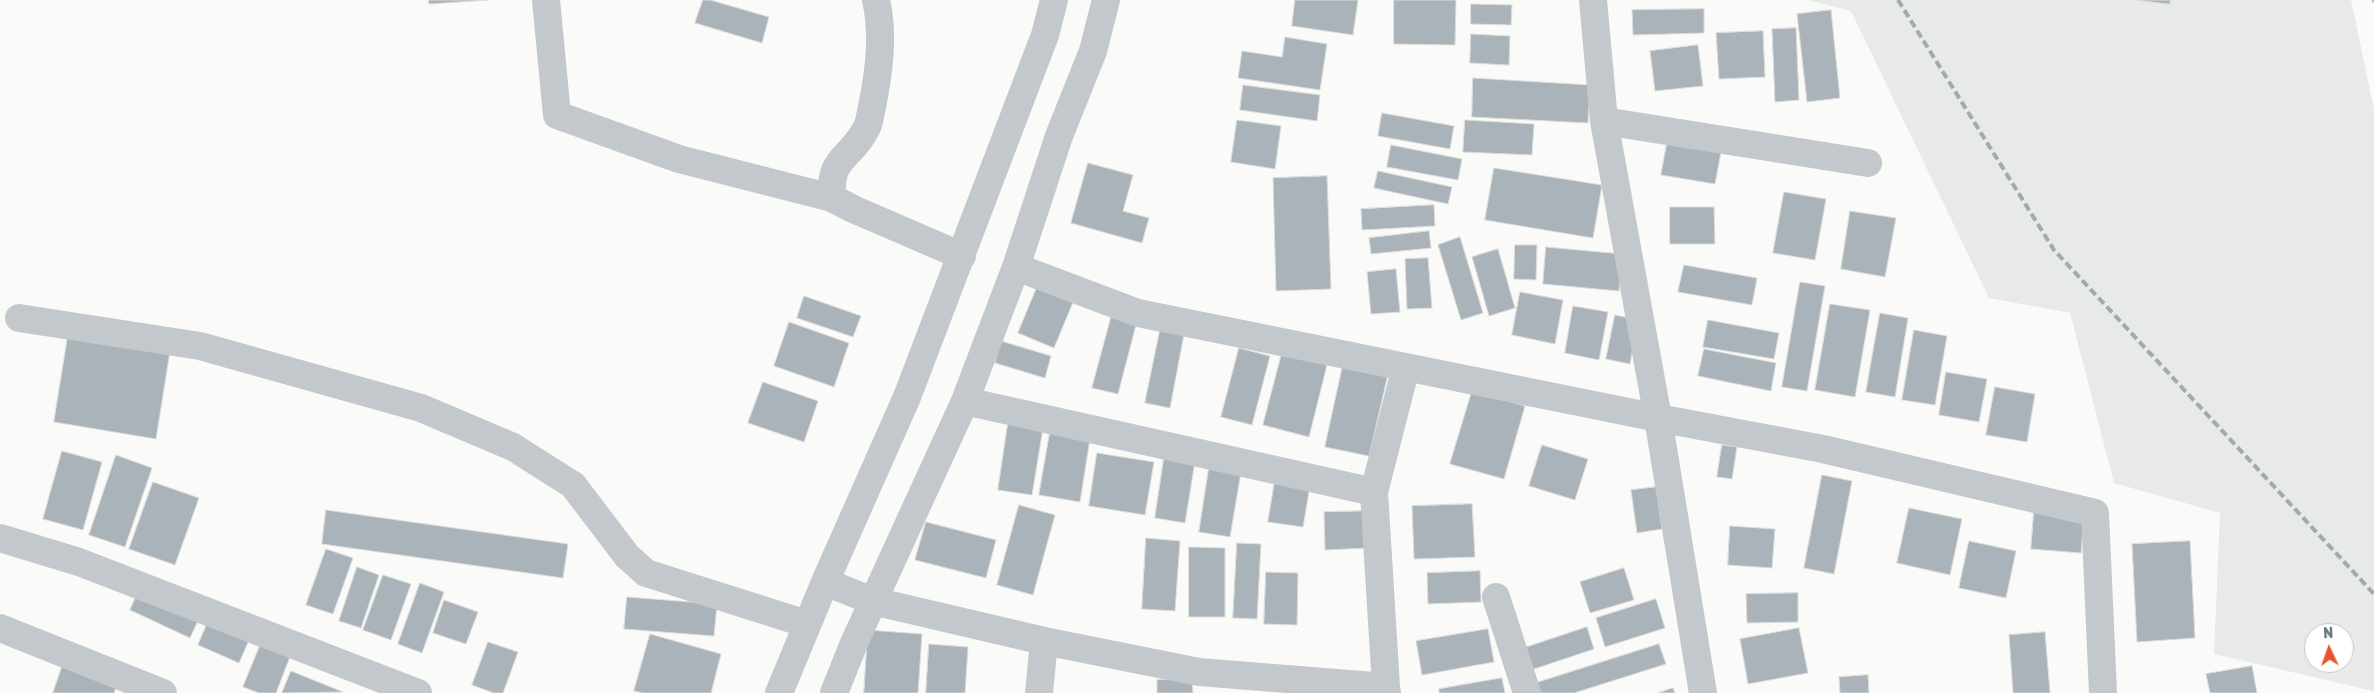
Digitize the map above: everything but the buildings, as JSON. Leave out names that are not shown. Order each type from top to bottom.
[{"type":"street","points":[[546,0],[557,115],[679,159],[832,198],[886,224],[962,256]]},
{"type":"street","points":[[832,198],[831,181],[834,168],[867,129],[878,76],[880,18],[876,0]]},
{"type":"street","points":[[780,693],[825,582],[907,397],[1045,35],[1054,0]]},
{"type":"street","points":[[834,693],[965,402],[1016,267],[1059,136],[1094,51],[1106,0]]},
{"type":"street","points":[[1593,0],[1604,121],[1658,418],[1703,693]]},
{"type":"street","points":[[1604,121],[1868,163]]},
{"type":"street","points":[[1016,267],[1138,313],[1658,418],[1823,449],[2095,513],[2103,693]]},
{"type":"street","points":[[19,318],[200,346],[421,408],[513,448],[573,485],[627,556],[646,573],[679,585],[808,624]]},
{"type":"street","points":[[825,582],[874,602],[1044,641],[1198,672],[1387,690],[1374,492],[1406,367]]},
{"type":"street","points":[[965,402],[1374,492]]},
{"type":"street","points":[[0,538],[79,562],[380,686],[418,693]]},
{"type":"street","points":[[1496,597],[1527,693]]},
{"type":"street","points":[[0,628],[163,693]]},
{"type":"street","points":[[1039,693],[1044,641]]},
{"type":"path","points":[[2373,0],[2374,4]]},
{"type":"shaded area","points":[[1808,0],[2351,0],[2374,109],[2374,691],[2214,654],[2220,513],[2114,483],[2070,313],[1989,298],[1851,11]]},
{"type":"railway","points":[[1898,0],[2054,250],[2374,594]]}]
